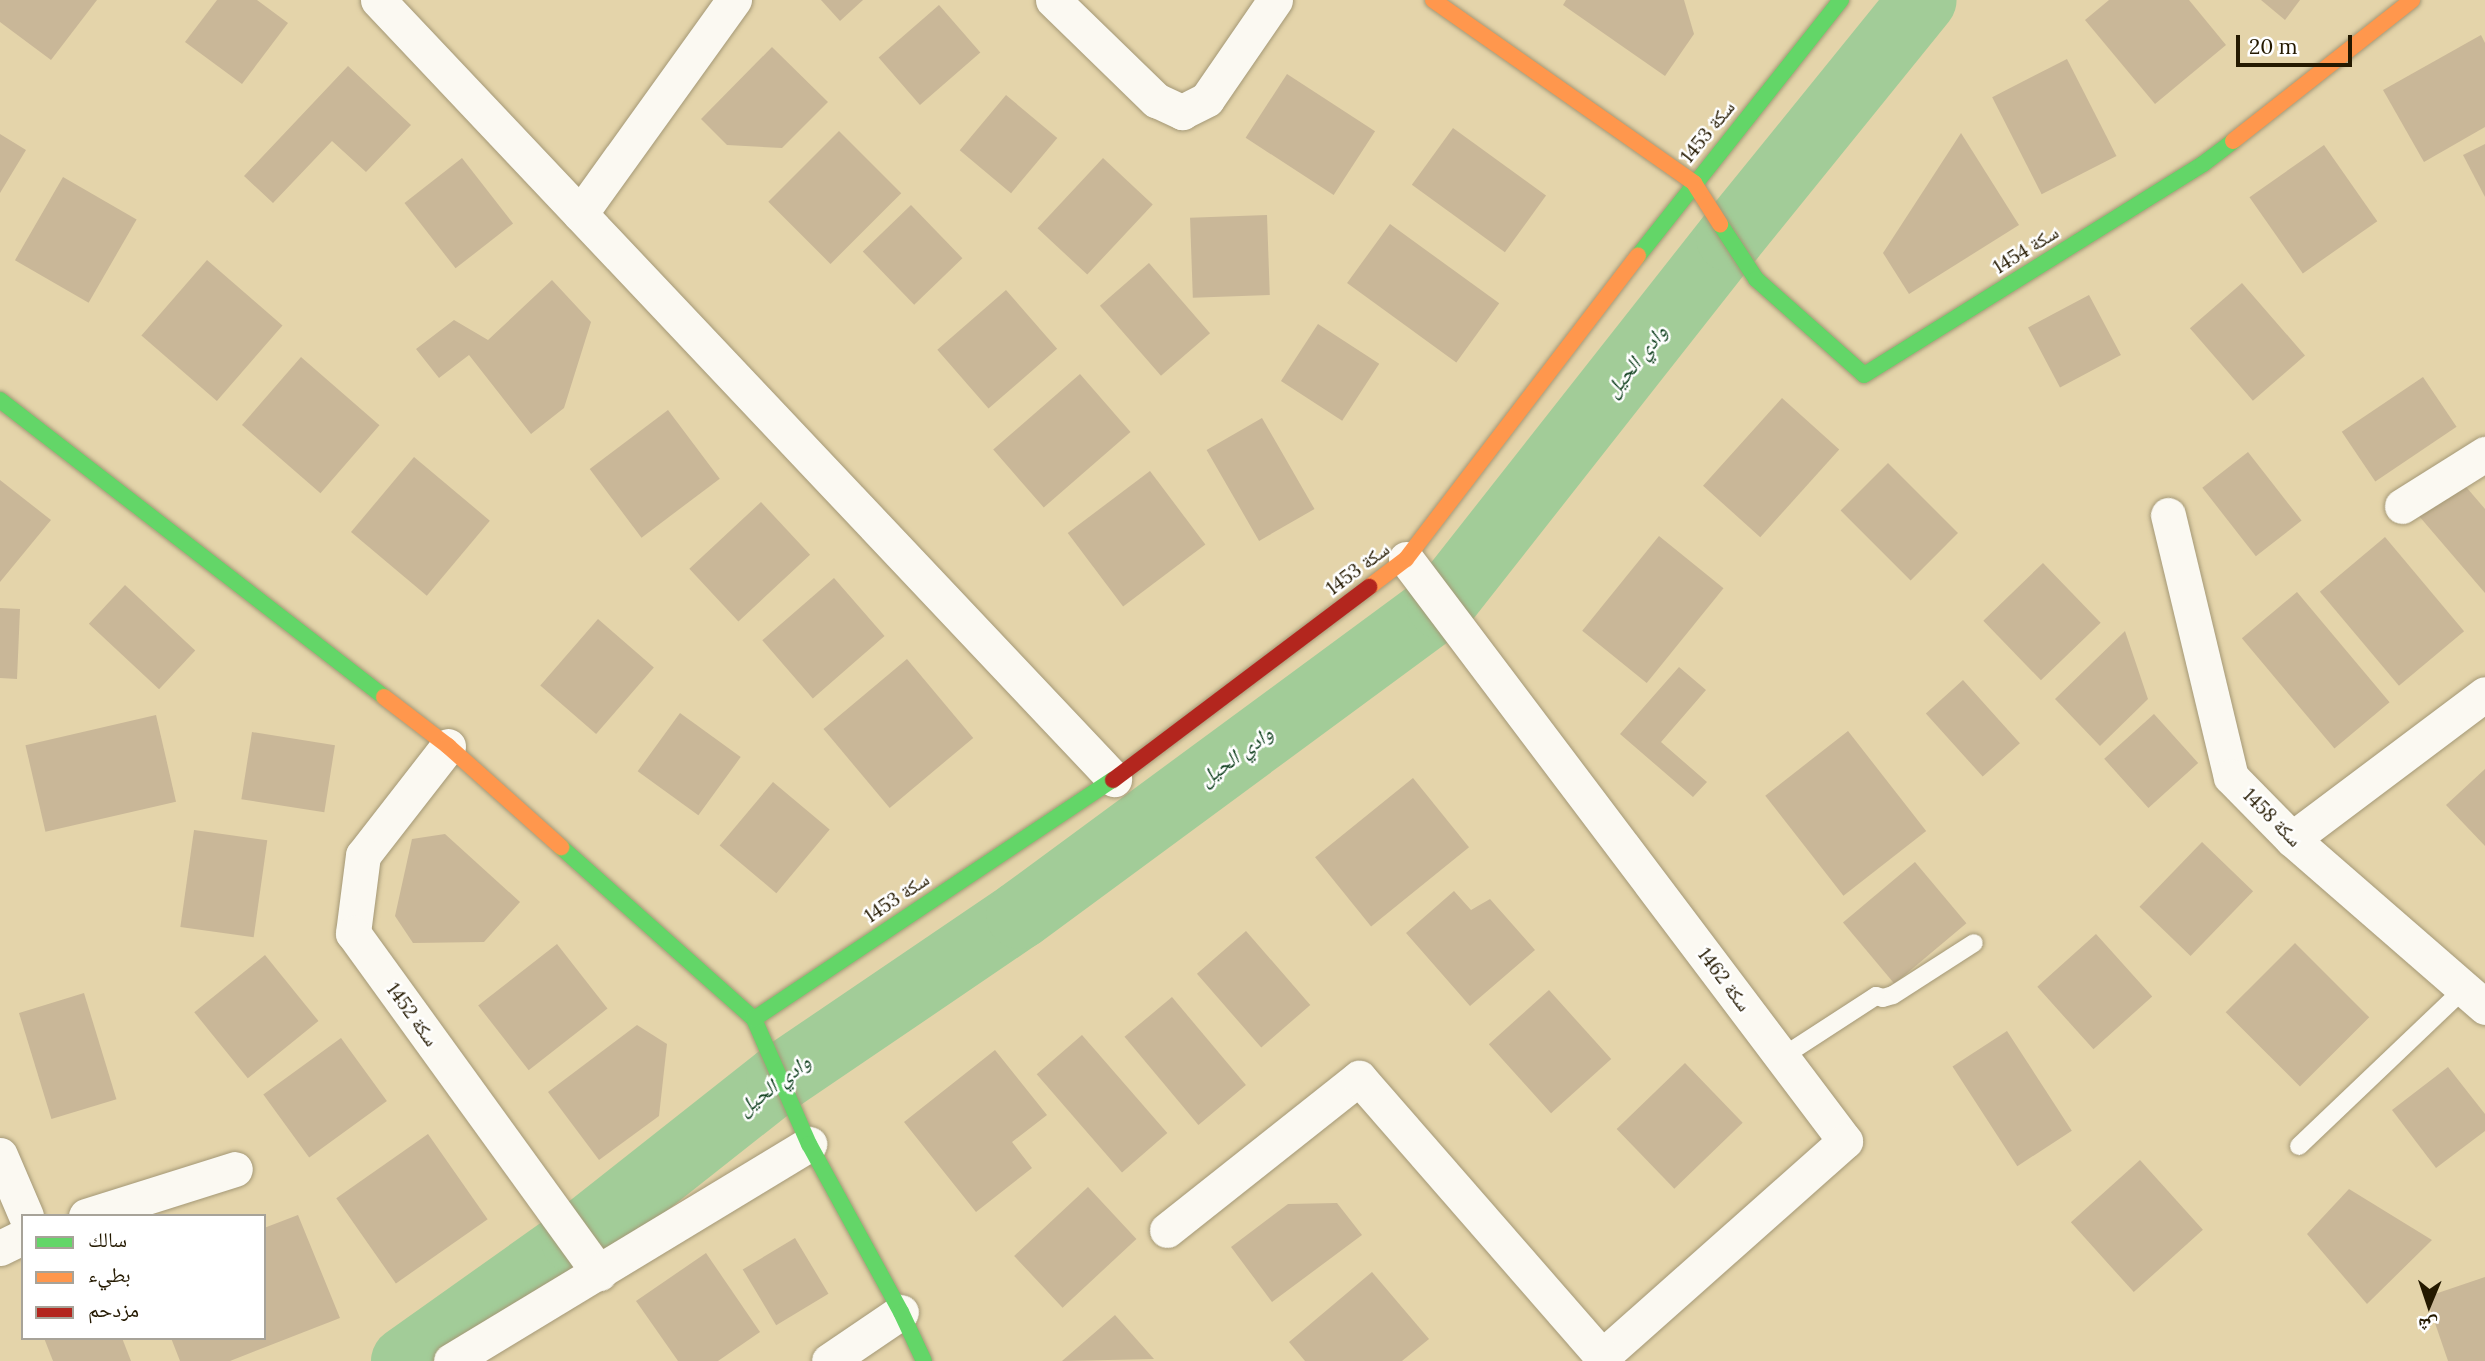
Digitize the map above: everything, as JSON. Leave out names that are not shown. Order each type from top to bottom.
[{"type":"street","points":[[378,0],[1114,779]]},
{"type":"street","points":[[580,214],[734,0]]},
{"type":"street","points":[[1053,0],[1156,100],[1182,112],[1207,99],[1275,0]]},
{"type":"street","points":[[1433,0],[1694,183]]},
{"type":"street","name":"سكة 1453","points":[[754,1019],[1114,779],[1406,559],[1694,183],[1841,0]]},
{"type":"street","name":"سكة 1454","points":[[1694,183],[1756,279],[1864,375],[2203,164],[2412,0]]},
{"type":"street","points":[[0,400],[448,746],[754,1019],[809,1144],[901,1312],[924,1361]]},
{"type":"street","points":[[2402,506],[2485,454]]},
{"type":"street","name":"سكة 1458","points":[[2168,515],[2231,777],[2292,839],[2474,998]]},
{"type":"street","name":"سكة 1462","points":[[1167,1230],[1359,1078],[1604,1359],[1845,1141],[1406,559]]},
{"type":"street","points":[[2292,839],[2485,694]]},
{"type":"street","name":"سكة 1452","points":[[448,746],[363,855],[353,933],[599,1273]]},
{"type":"street","points":[[451,1361],[809,1144]]},
{"type":"street","points":[[0,1155],[25,1214]]},
{"type":"street","points":[[92,1214],[235,1169]]},
{"type":"street","points":[[0,1248],[21,1238]]},
{"type":"street","points":[[829,1361],[901,1312]]},
{"type":"lane","points":[[1782,1057],[1876,996],[1883,998],[1893,995],[1974,943]]},
{"type":"lane","points":[[2299,1146],[2474,998]]},
{"type":"building","points":[[0,0],[97,0],[51,60],[0,22]]},
{"type":"building","points":[[217,0],[257,0],[288,23],[242,84],[185,42]]},
{"type":"building","points":[[821,0],[863,0],[840,21]]},
{"type":"building","points":[[1566,0],[1684,0],[1694,34],[1665,76],[1563,5]]},
{"type":"building","points":[[2109,0],[2189,0],[2226,45],[2155,104],[2085,20]]},
{"type":"building","points":[[2261,0],[2300,0],[2285,20]]},
{"type":"building","points":[[939,5],[980,53],[920,105],[879,57]]},
{"type":"building","points":[[2481,35],[2485,43],[2485,127],[2424,162],[2383,90]]},
{"type":"building","points":[[772,47],[828,102],[782,148],[727,145],[701,119]]},
{"type":"building","points":[[2067,59],[2116,156],[2042,194],[1992,97]]},
{"type":"building","points":[[348,66],[411,125],[366,172],[332,141],[273,203],[244,176]]},
{"type":"building","points":[[1287,74],[1375,131],[1334,195],[1246,138]]},
{"type":"building","points":[[1006,95],[1057,138],[1011,193],[960,150]]},
{"type":"building","points":[[1453,128],[1546,196],[1505,252],[1412,185]]},
{"type":"building","points":[[839,131],[901,193],[831,264],[768,202]]},
{"type":"building","points":[[1961,133],[2019,225],[1909,294],[1883,253]]},
{"type":"building","points":[[0,134],[26,150],[0,193]]},
{"type":"building","points":[[2485,144],[2485,197],[2463,155]]},
{"type":"building","points":[[2324,145],[2377,221],[2303,273],[2249,197]]},
{"type":"building","points":[[462,158],[513,223],[456,268],[404,203]]},
{"type":"building","points":[[1103,158],[1153,204],[1087,275],[1038,228]]},
{"type":"building","points":[[63,177],[137,220],[89,303],[15,260]]},
{"type":"building","points":[[911,205],[962,258],[914,305],[863,252]]},
{"type":"building","points":[[1267,215],[1270,295],[1193,298],[1190,218]]},
{"type":"building","points":[[1390,224],[1499,303],[1456,362],[1347,283]]},
{"type":"building","points":[[207,260],[282,326],[217,401],[141,335]]},
{"type":"building","points":[[1149,263],[1210,333],[1161,376],[1100,306]]},
{"type":"building","points":[[552,280],[591,322],[564,408],[531,434],[469,355],[439,378],[416,349],[454,320],[488,340]]},
{"type":"building","points":[[2242,283],[2305,355],[2253,401],[2190,328]]},
{"type":"building","points":[[1006,290],[1057,349],[988,409],[937,350]]},
{"type":"building","points":[[2089,295],[2121,355],[2060,387],[2028,327]]},
{"type":"building","points":[[1318,324],[1379,364],[1342,421],[1281,381]]},
{"type":"building","points":[[301,357],[379,425],[320,493],[242,425]]},
{"type":"building","points":[[1080,374],[1131,432],[1044,508],[993,449]]},
{"type":"building","points":[[2423,377],[2457,427],[2375,482],[2342,432]]},
{"type":"building","points":[[1782,398],[1839,450],[1760,537],[1703,486]]},
{"type":"building","points":[[668,410],[720,479],[641,538],[590,469]]},
{"type":"building","points":[[1262,418],[1314,509],[1259,541],[1207,450]]},
{"type":"building","points":[[2248,452],[2302,521],[2256,556],[2202,488]]},
{"type":"building","points":[[414,457],[490,521],[427,596],[351,532]]},
{"type":"building","points":[[1888,463],[1958,533],[1911,580],[1841,510]]},
{"type":"building","points":[[1150,471],[1205,544],[1123,606],[1068,533]]},
{"type":"building","points":[[0,480],[51,520],[0,582]]},
{"type":"building","points":[[2461,481],[2485,509],[2485,593],[2419,516]]},
{"type":"building","points":[[761,502],[810,555],[738,621],[689,569]]},
{"type":"building","points":[[1659,536],[1724,588],[1647,683],[1582,631]]},
{"type":"building","points":[[2385,537],[2464,631],[2399,686],[2320,592]]},
{"type":"building","points":[[2043,563],[2101,623],[2041,680],[1983,621]]},
{"type":"building","points":[[834,578],[885,636],[813,698],[762,640]]},
{"type":"building","points":[[125,585],[195,650],[159,689],[89,624]]},
{"type":"building","points":[[2297,592],[2390,702],[2334,749],[2242,638]]},
{"type":"building","points":[[0,608],[20,609],[17,679],[0,678]]},
{"type":"building","points":[[598,619],[654,668],[596,734],[540,685]]},
{"type":"building","points":[[2125,631],[2148,699],[2100,746],[2055,699]]},
{"type":"building","points":[[907,659],[973,738],[890,808],[824,729]]},
{"type":"building","points":[[1679,667],[1706,690],[1661,742],[1707,782],[1693,797],[1620,734]]},
{"type":"building","points":[[1963,680],[2020,743],[1983,777],[1926,713]]},
{"type":"building","points":[[680,713],[741,757],[698,815],[638,771]]},
{"type":"building","points":[[2154,714],[2198,763],[2148,808],[2104,759]]},
{"type":"building","points":[[156,715],[176,802],[45,832],[25,745]]},
{"type":"building","points":[[1848,731],[1926,831],[1843,896],[1765,796]]},
{"type":"building","points":[[252,732],[335,745],[324,812],[241,799]]},
{"type":"building","points":[[2485,769],[2485,846],[2446,805]]},
{"type":"building","points":[[1413,778],[1469,847],[1371,926],[1315,857]]},
{"type":"building","points":[[773,782],[830,830],[776,893],[720,846]]},
{"type":"building","points":[[194,830],[267,840],[254,937],[180,927]]},
{"type":"building","points":[[445,834],[520,902],[484,942],[413,943],[395,916],[412,839]]},
{"type":"building","points":[[2202,842],[2253,891],[2191,956],[2139,907]]},
{"type":"building","points":[[1915,862],[1966,923],[1894,984],[1843,922]]},
{"type":"building","points":[[1454,891],[1471,910],[1490,899],[1535,950],[1470,1006],[1406,933]]},
{"type":"building","points":[[1246,931],[1310,1005],[1261,1048],[1197,974]]},
{"type":"building","points":[[2096,934],[2152,996],[2093,1049],[2037,987]]},
{"type":"building","points":[[2295,943],[2369,1017],[2300,1087],[2226,1012]]},
{"type":"building","points":[[557,944],[607,1009],[529,1070],[478,1006]]},
{"type":"building","points":[[265,955],[318,1021],[248,1078],[194,1012]]},
{"type":"building","points":[[1549,990],[1611,1059],[1551,1113],[1489,1044]]},
{"type":"building","points":[[84,993],[116,1099],[51,1119],[19,1013]]},
{"type":"building","points":[[1172,997],[1246,1085],[1198,1125],[1125,1037]]},
{"type":"building","points":[[637,1025],[667,1044],[659,1116],[599,1160],[548,1092]]},
{"type":"building","points":[[2007,1031],[2072,1131],[2017,1166],[1952,1066]]},
{"type":"building","points":[[1082,1035],[1167,1133],[1122,1172],[1037,1074]]},
{"type":"building","points":[[341,1038],[387,1101],[309,1158],[263,1094]]},
{"type":"building","points":[[995,1050],[1047,1115],[1012,1142],[1032,1168],[976,1212],[904,1122]]},
{"type":"building","points":[[1685,1063],[1743,1123],[1674,1189],[1617,1129]]},
{"type":"building","points":[[2448,1067],[2485,1114],[2485,1131],[2436,1168],[2392,1110]]},
{"type":"building","points":[[428,1134],[488,1219],[396,1283],[336,1198]]},
{"type":"building","points":[[2140,1160],[2203,1230],[2134,1292],[2071,1222]]},
{"type":"building","points":[[1088,1187],[1136,1239],[1063,1308],[1014,1256]]},
{"type":"building","points":[[2349,1189],[2432,1240],[2367,1304],[2307,1234]]},
{"type":"building","points":[[1337,1203],[1362,1235],[1272,1302],[1231,1247],[1288,1204]]},
{"type":"building","points":[[298,1215],[340,1318],[230,1361],[180,1361],[172,1340],[266,1340],[266,1227]]},
{"type":"building","points":[[795,1238],[828,1294],[776,1325],[743,1269]]},
{"type":"building","points":[[706,1253],[760,1332],[718,1361],[678,1361],[636,1301]]},
{"type":"building","points":[[1372,1272],[1429,1339],[1402,1361],[1305,1361],[1289,1342]]},
{"type":"building","points":[[2485,1277],[2485,1361],[2448,1361],[2426,1297]]},
{"type":"building","points":[[1115,1315],[1154,1359],[1062,1361]]},
{"type":"building","points":[[45,1340],[123,1340],[131,1361],[53,1361]]},
{"type":"waterway","name":"وادي الحيل","points":[[405,1361],[575,1240],[780,1078],[1020,915],[1441,605],[1730,238],[1923,0]]},
{"type":"traffic: fast","points":[[1638,256],[1841,0]]},
{"type":"traffic: fast","points":[[1720,224],[1756,279],[1864,375],[2203,164],[2233,141]]},
{"type":"traffic: fast","points":[[0,400],[384,697]]},
{"type":"traffic: fast","points":[[754,1019],[1113,780]]},
{"type":"traffic: fast","points":[[561,847],[754,1019],[809,1144],[901,1312],[924,1361]]},
{"type":"traffic: slow","points":[[1433,0],[1694,183],[1720,224]]},
{"type":"traffic: slow","points":[[2233,141],[2412,0]]},
{"type":"traffic: slow","points":[[1369,587],[1406,559],[1638,256]]},
{"type":"traffic: slow","points":[[384,697],[448,746],[561,847]]},
{"type":"traffic: jam","points":[[1113,780],[1369,587]]}]
